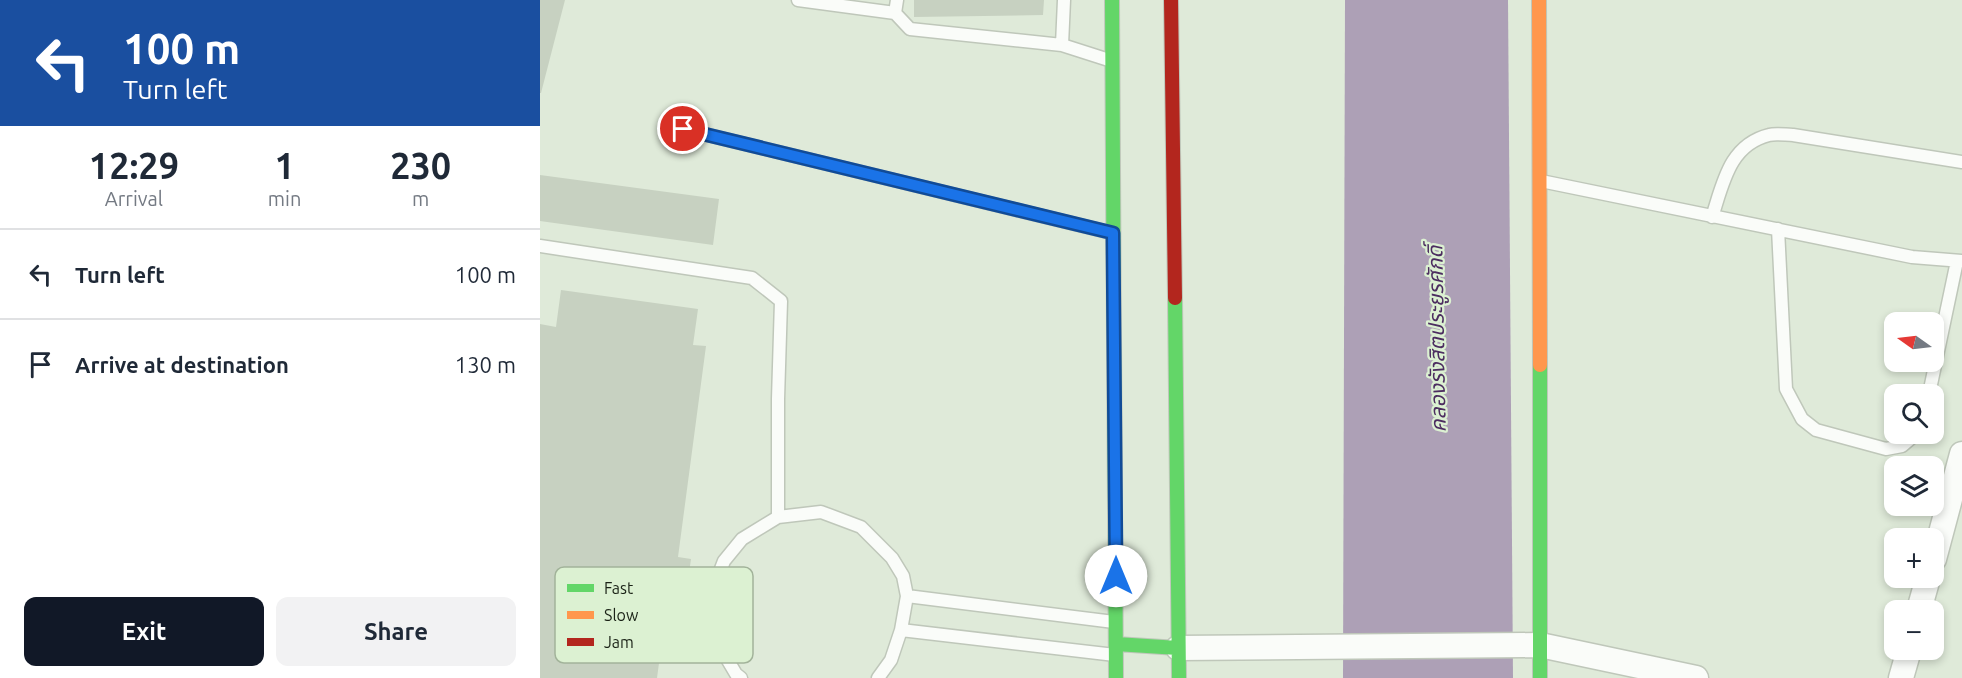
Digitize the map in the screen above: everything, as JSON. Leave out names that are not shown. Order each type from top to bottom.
[{"type":"main road","points":[[1112,0],[1116,678]]},
{"type":"main road","points":[[1171,0],[1179,678]]},
{"type":"main road","points":[[1539,0],[1540,180],[1528,644],[1540,678]]},
{"type":"main road","points":[[1116,650],[1178,648]]},
{"type":"street","points":[[1942,528],[1962,454]]},
{"type":"street","points":[[1178,648],[1528,644],[1696,678]]},
{"type":"street","points":[[1901,678],[1906,660]]},
{"type":"lane","points":[[798,0],[895,13],[910,29],[1062,45],[1113,61]]},
{"type":"lane","points":[[895,13],[897,0]]},
{"type":"lane","points":[[1062,45],[1064,0]]},
{"type":"lane","points":[[683,129],[1113,233]]},
{"type":"lane","points":[[1712,218],[1728,167],[1739,153],[1770,134],[1793,135],[1962,162]]},
{"type":"lane","points":[[1540,180],[1712,218],[1912,257],[1960,261],[1931,384]]},
{"type":"lane","points":[[1779,230],[1785,389],[1802,419],[1816,430],[1886,449],[1904,444]]},
{"type":"lane","points":[[540,246],[752,278],[781,301],[778,517]]},
{"type":"lane","points":[[722,567],[742,539],[778,517],[821,512],[861,527],[892,558],[903,576],[907,596],[902,630],[891,660],[878,678]]},
{"type":"lane","points":[[907,596],[1116,622]]},
{"type":"lane","points":[[902,630],[1116,650]]},
{"type":"lane","points":[[729,663],[735,674],[741,678]]},
{"type":"water","name":"คลองรังสิตประยูรศักดิ์","points":[[1345,0],[1508,0],[1513,678],[1343,678]]},
{"type":"building","points":[[540,0],[565,0],[541,93],[540,93]]},
{"type":"building","points":[[914,0],[1044,0],[1043,15],[914,17]]},
{"type":"building","points":[[540,175],[719,199],[713,245],[540,221]]},
{"type":"building","points":[[561,290],[698,309],[693,345],[706,346],[678,557],[691,559],[690,567],[555,567],[555,663],[659,663],[657,678],[540,678],[540,324],[556,327]]},
{"type":"traffic: fast","points":[[1112,0],[1116,678]]},
{"type":"traffic: fast","points":[[1175,298],[1179,678]]},
{"type":"traffic: fast","points":[[1540,365],[1540,678]]},
{"type":"traffic: fast","points":[[1116,644],[1178,648]]},
{"type":"traffic: slow","points":[[1539,0],[1540,365]]},
{"type":"traffic: jam","points":[[1171,0],[1175,298]]},
{"type":"route","points":[[683,129],[1113,233],[1116,576]]}]
